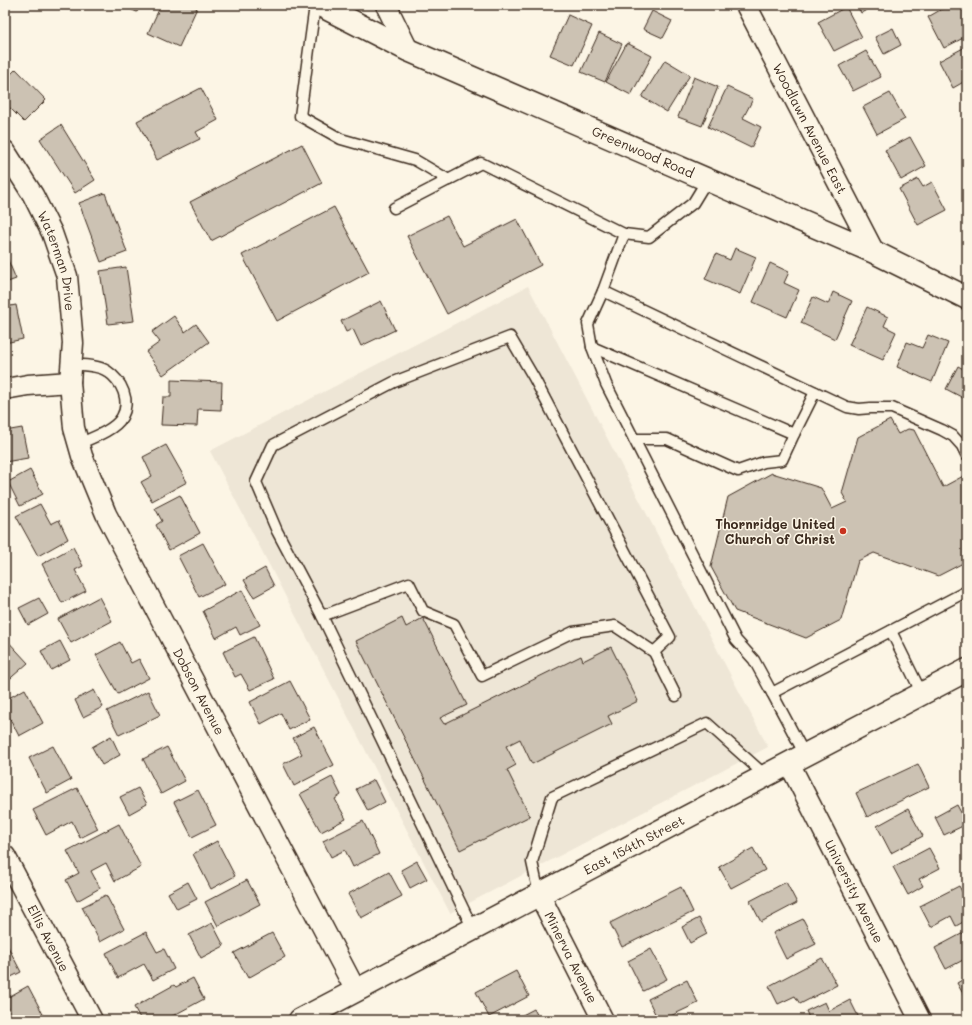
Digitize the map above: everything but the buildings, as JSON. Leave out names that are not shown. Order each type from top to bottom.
[{"type":"street","name":"Greenwood Road","points":[[320,5],[408,50],[874,252],[967,298]]},
{"type":"street","points":[[386,5],[408,50]]},
{"type":"street","name":"Woodlawn Avenue East","points":[[746,5],[874,252]]},
{"type":"street","name":"Waterman Drive","points":[[5,151],[33,195],[52,233],[67,276],[73,343],[71,373]]},
{"type":"street","points":[[5,389],[28,385],[71,373]]},
{"type":"street","name":"Dobson Avenue","points":[[71,373],[74,428],[92,484],[106,514],[356,991]]},
{"type":"street","name":"East 154th Street","points":[[300,1020],[967,670]]},
{"type":"street","name":"University Avenue","points":[[797,759],[920,1020]]},
{"type":"street","name":"Ellis Avenue","points":[[5,856],[92,1020]]},
{"type":"street","name":"Minerva Avenue","points":[[539,894],[603,1020]]},
{"type":"lane","points":[[315,5],[300,116],[341,139],[415,160],[449,180]]},
{"type":"lane","points":[[394,208],[481,163],[624,234],[649,237],[693,203],[707,180]]},
{"type":"lane","points":[[624,234],[603,291],[588,324],[592,347],[606,384],[736,640],[754,660],[772,693],[797,759]]},
{"type":"lane","points":[[603,291],[847,407],[859,409],[892,408],[942,430],[953,436],[962,446],[967,456]]},
{"type":"lane","points":[[473,929],[322,616],[277,531],[256,482],[273,445],[394,382],[510,337],[534,378],[670,638],[654,652]]},
{"type":"lane","points":[[592,347],[794,434]]},
{"type":"lane","points":[[71,373],[88,365],[107,371],[117,380],[124,391],[126,404],[122,417],[113,427],[78,444]]},
{"type":"lane","points":[[634,439],[667,439],[738,471],[764,462],[782,460],[815,392]]},
{"type":"lane","points":[[322,616],[409,583],[423,611],[454,624],[482,676],[573,632],[615,626],[654,652],[676,696]]},
{"type":"lane","points":[[772,693],[967,591]]},
{"type":"lane","points":[[891,631],[922,694]]},
{"type":"lane","points":[[539,894],[532,862],[552,797],[707,724],[766,776]]},
{"type":"shaded area","points":[[528,286],[768,747],[450,913],[210,451]]},
{"type":"place","name":"Thornridge United Church of Christ","points":[[843,531]]}]
